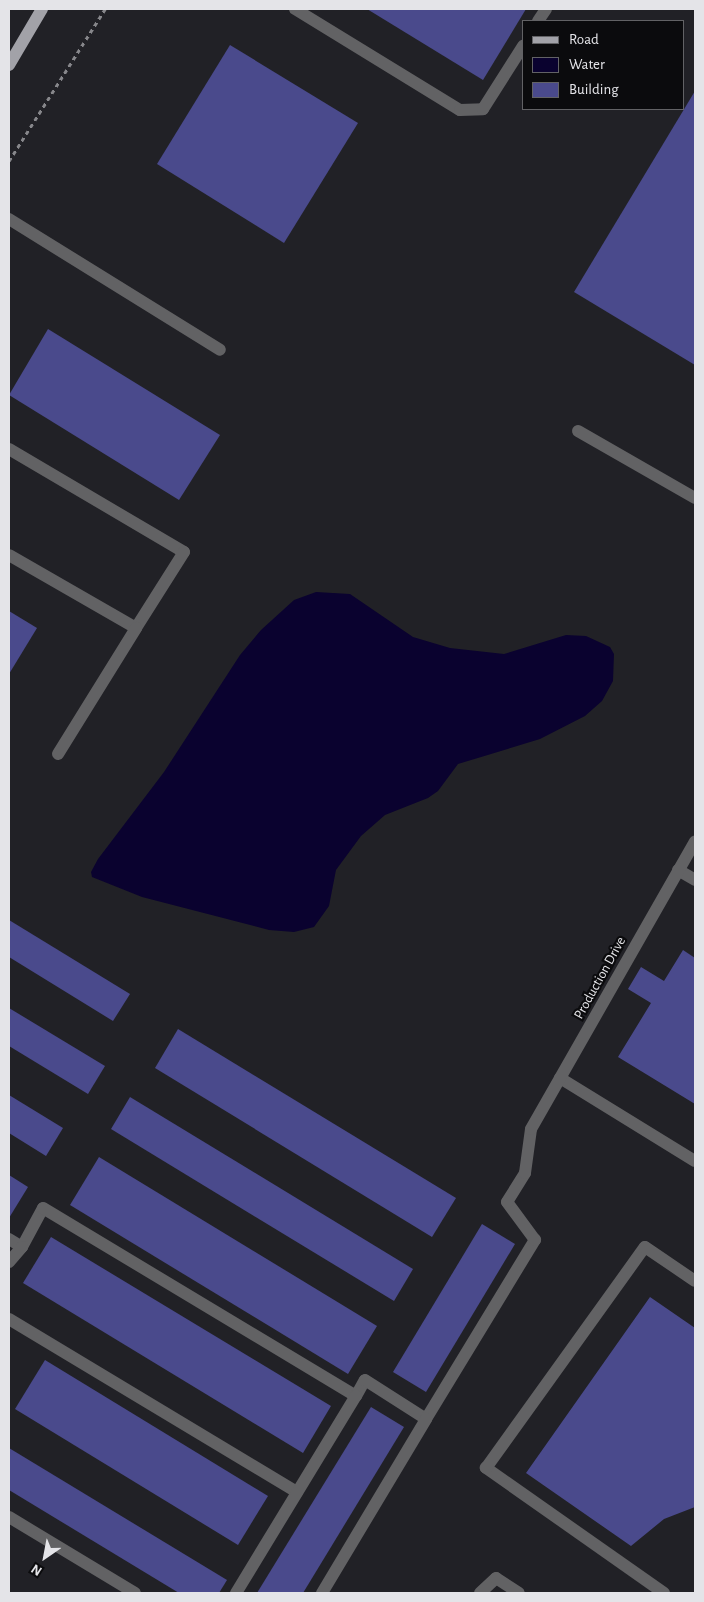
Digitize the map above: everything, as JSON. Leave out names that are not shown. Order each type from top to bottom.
[{"type":"main road","points":[[9,65],[42,9]]},
{"type":"street","points":[[295,9],[460,110],[483,108],[522,48]]},
{"type":"street","points":[[539,20],[546,9]]},
{"type":"street","points":[[9,219],[220,350]]},
{"type":"street","points":[[578,431],[695,498]]},
{"type":"street","points":[[9,449],[184,552],[58,754]]},
{"type":"street","points":[[9,556],[136,628]]},
{"type":"street","name":"Production Drive","points":[[426,1420],[535,1240],[507,1202],[525,1173],[532,1129],[695,842]]},
{"type":"street","points":[[678,870],[695,880]]},
{"type":"street","points":[[560,1078],[695,1161]]},
{"type":"street","points":[[9,1262],[22,1247],[44,1208],[356,1396]]},
{"type":"street","points":[[9,1239],[22,1247]]},
{"type":"street","points":[[664,1593],[486,1468],[645,1247],[695,1282]]},
{"type":"street","points":[[9,1319],[297,1492]]},
{"type":"street","points":[[236,1593],[365,1380],[426,1420],[322,1593]]},
{"type":"street","points":[[9,1517],[135,1593]]},
{"type":"street","points":[[480,1593],[496,1578],[519,1593]]},
{"type":"path","points":[[9,161],[105,9]]},
{"type":"water","points":[[316,592],[350,594],[413,637],[450,648],[504,654],[566,635],[586,636],[610,647],[614,654],[613,681],[602,701],[585,716],[540,739],[458,764],[438,791],[428,798],[385,815],[361,836],[336,870],[329,906],[314,927],[294,932],[269,930],[142,897],[92,877],[91,872],[98,859],[164,772],[240,655],[261,630],[294,600]]},
{"type":"building","points":[[367,9],[526,9],[483,80]]},
{"type":"building","points":[[230,45],[358,123],[284,243],[157,164]]},
{"type":"building","points":[[695,91],[695,365],[574,292]]},
{"type":"building","points":[[48,329],[220,435],[179,500],[9,395]]},
{"type":"building","points":[[9,611],[37,628],[9,674]]},
{"type":"building","points":[[9,920],[130,994],[113,1021],[9,957]]},
{"type":"building","points":[[683,950],[695,958],[695,1104],[618,1057],[651,1003],[628,989],[641,967],[664,981]]},
{"type":"building","points":[[9,1008],[105,1066],[88,1094],[9,1046]]},
{"type":"building","points":[[178,1029],[456,1198],[432,1237],[155,1068]]},
{"type":"building","points":[[9,1095],[63,1128],[46,1156],[9,1133]]},
{"type":"building","points":[[130,1097],[413,1269],[394,1301],[111,1129]]},
{"type":"building","points":[[99,1157],[377,1326],[348,1374],[70,1205]]},
{"type":"building","points":[[9,1175],[28,1187],[9,1218]]},
{"type":"building","points":[[482,1224],[515,1244],[426,1392],[393,1372]]},
{"type":"building","points":[[51,1237],[331,1406],[303,1453],[23,1283]]},
{"type":"building","points":[[650,1297],[695,1328],[695,1507],[664,1519],[631,1546],[526,1473]]},
{"type":"building","points":[[45,1360],[268,1496],[238,1545],[15,1409]]},
{"type":"building","points":[[371,1407],[404,1427],[303,1593],[257,1593]]},
{"type":"building","points":[[9,1448],[227,1580],[219,1593],[179,1593],[9,1490]]}]
